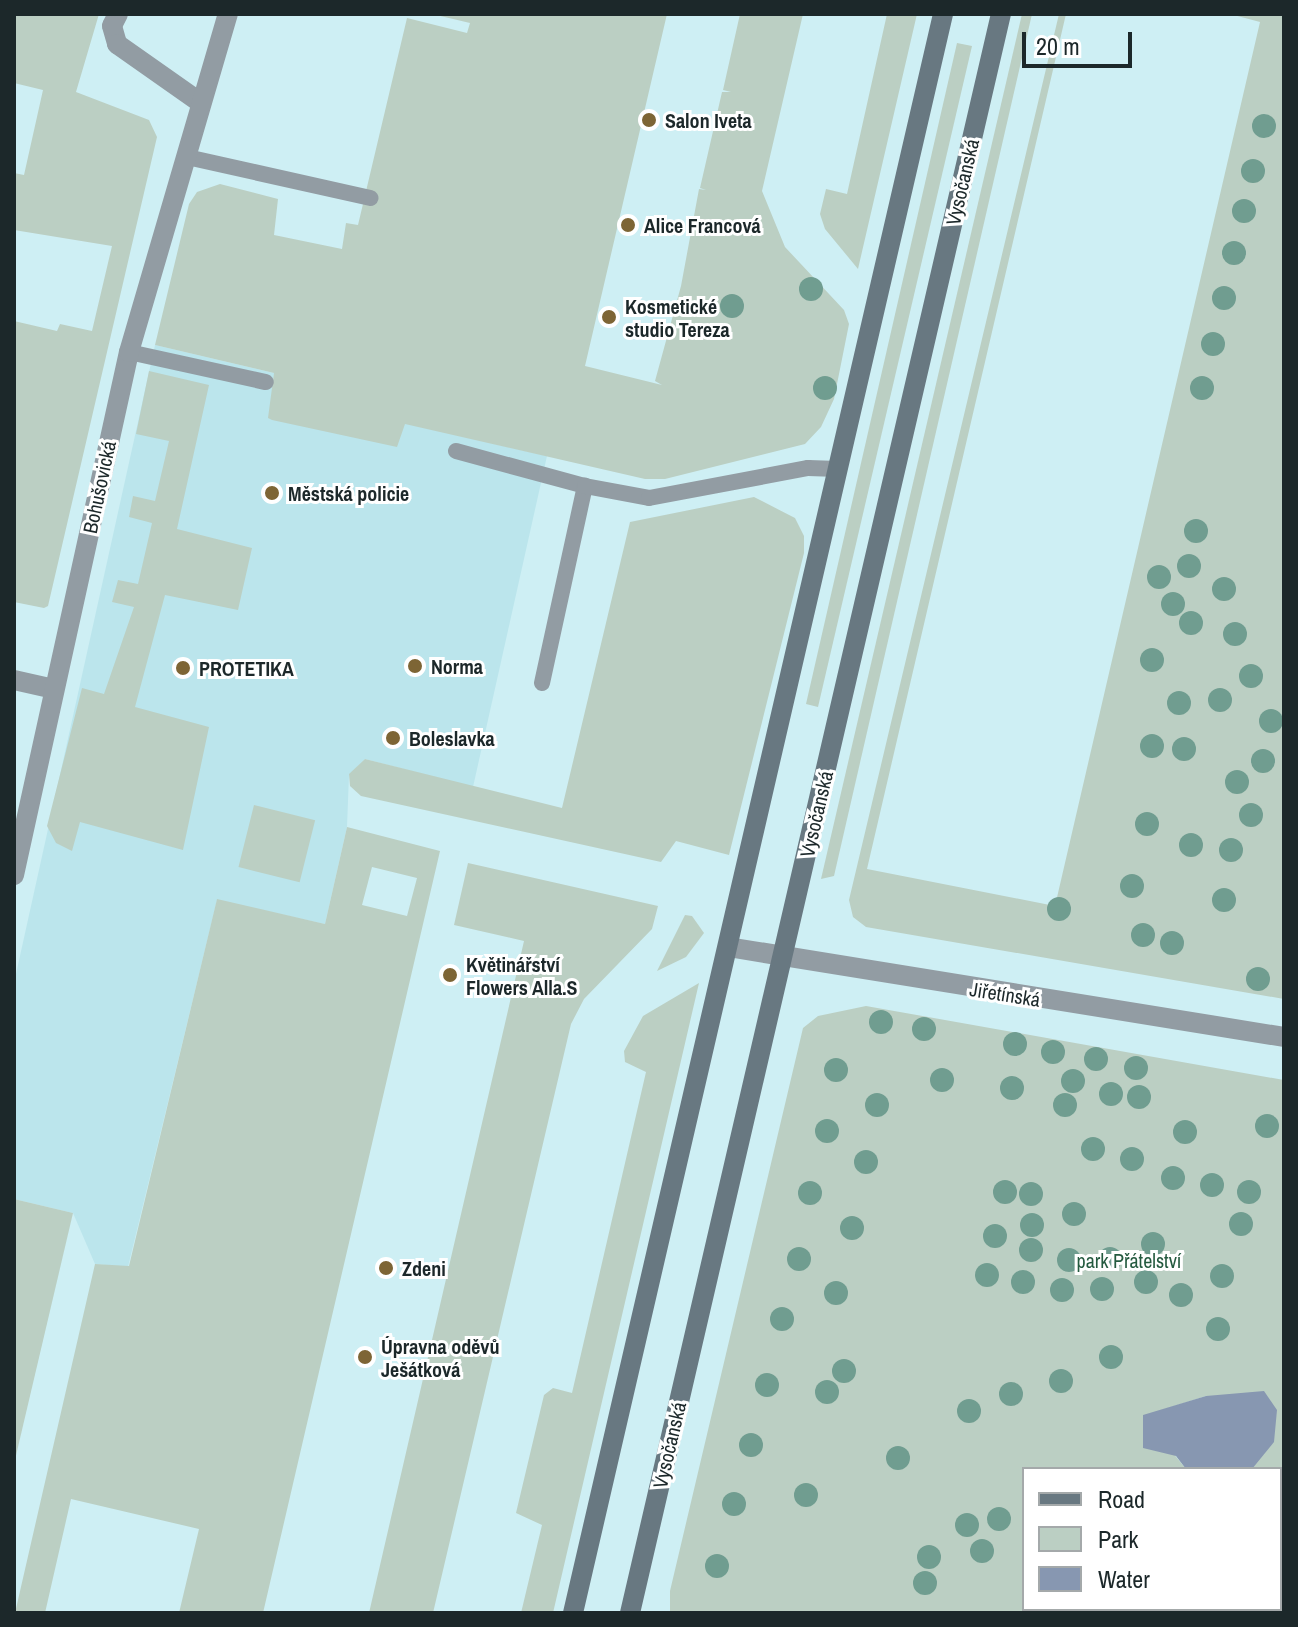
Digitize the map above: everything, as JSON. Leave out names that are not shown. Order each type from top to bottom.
[{"type":"main road","points":[[573,1613],[943,14]]},
{"type":"main road","name":"Vysočanská","points":[[630,1613],[1001,14]]},
{"type":"street","points":[[118,14],[112,26],[117,44],[201,103]]},
{"type":"street","name":"Bohušovická","points":[[14,875],[129,352],[228,14]]},
{"type":"street","points":[[14,680],[54,689]]},
{"type":"street","name":"Jiřetínská","points":[[728,947],[1284,1037]]},
{"type":"lane","points":[[187,157],[370,198]]},
{"type":"lane","points":[[129,352],[266,382]]},
{"type":"lane","points":[[456,451],[585,486],[649,498],[808,468],[838,469]]},
{"type":"lane","points":[[542,683],[585,486]]},
{"type":"shaded area","points":[[155,345],[274,373],[271,409],[398,441],[404,423],[547,456],[473,787],[365,759],[349,775],[347,827],[325,924],[217,900],[128,1267],[95,1264],[73,1213],[14,1199],[14,983]]},
{"type":"green space","points":[[14,14],[99,14],[76,92],[149,120],[157,137],[48,606],[44,608],[14,602],[14,321],[57,331],[60,324],[92,331],[112,246],[14,230],[14,173],[24,175],[43,90],[14,83]]},
{"type":"green space","points":[[432,14],[667,14],[585,366],[662,385],[655,381],[681,286],[699,189],[706,190],[700,188],[722,92],[731,92],[723,90],[740,14],[803,14],[762,191],[785,247],[844,310],[849,324],[834,399],[821,427],[805,444],[665,479],[645,479],[405,424],[397,447],[272,420],[268,418],[274,373],[155,345],[189,204],[197,192],[220,184],[278,199],[274,235],[342,249],[346,223],[358,225],[407,18],[467,33],[470,23]]},
{"type":"green space","points":[[887,14],[917,14],[858,269],[825,229],[820,214],[826,189],[847,194]]},
{"type":"green space","points":[[1022,14],[1032,14],[834,876],[821,879]]},
{"type":"green space","points":[[1059,14],[1066,14],[867,869],[1055,906],[1260,22],[1230,14],[1284,14],[1284,999],[866,927],[853,917],[849,900]]},
{"type":"green space","points":[[957,43],[972,46],[818,707],[806,704]]},
{"type":"green space","points":[[149,371],[209,385],[177,529],[252,548],[238,610],[165,595],[135,707],[209,727],[183,850],[80,822],[72,851],[56,843],[47,826],[82,688],[104,694],[134,607],[112,602],[118,580],[138,584],[152,523],[129,517],[133,496],[155,501],[169,441],[136,434]]},
{"type":"green space","points":[[754,497],[795,518],[804,536],[804,553],[729,855],[676,841],[661,862],[361,796],[350,786],[349,774],[365,759],[562,808],[630,522]]},
{"type":"green space","points":[[254,805],[315,820],[300,882],[239,867]]},
{"type":"green space","points":[[347,827],[440,851],[263,1613],[179,1613],[199,1529],[71,1499],[45,1613],[15,1613],[95,1264],[129,1266],[217,899],[325,924]],"holes":[[[372,867],[417,878],[407,916],[362,905]]]},
{"type":"green space","points":[[468,863],[658,906],[652,929],[584,999],[571,1024],[433,1613],[369,1613],[524,941],[454,925]]},
{"type":"green space","points":[[685,915],[692,916],[704,933],[686,957],[657,971]]},
{"type":"green space","points":[[699,983],[553,1613],[521,1613],[542,1525],[516,1513],[544,1395],[553,1388],[572,1393],[646,1072],[625,1062],[624,1051],[643,1016]]},
{"type":"green space","name":"park Přátelství","points":[[866,1006],[1284,1080],[1284,1613],[1205,1613],[1282,1611],[1282,1467],[1251,1467],[1206,1396],[1143,1416],[1184,1467],[1022,1467],[1022,1611],[1183,1613],[670,1613],[670,1591],[803,1028],[818,1016]]},
{"type":"green space","points":[[14,1199],[73,1213],[14,1464]]},
{"type":"water","points":[[1264,1391],[1277,1410],[1274,1442],[1254,1467],[1184,1467],[1176,1456],[1143,1448],[1143,1415],[1206,1396]]},
{"type":"place","name":"Salon Iveta","points":[[649,120]]},
{"type":"place","name":"Alice Francová","points":[[628,225]]},
{"type":"place","name":"Kosmetické studio Tereza","points":[[609,317]]},
{"type":"place","name":"Městská policie","points":[[272,493]]},
{"type":"place","name":"Norma","points":[[415,666]]},
{"type":"place","name":"PROTETIKA","points":[[183,668]]},
{"type":"place","name":"Boleslavka","points":[[393,738]]},
{"type":"place","name":"Květinářství Flowers Alla.S","points":[[450,975]]},
{"type":"place","name":"Zdeni","points":[[386,1268]]},
{"type":"place","name":"Úpravna oděvů Ješátková","points":[[365,1357]]}]
